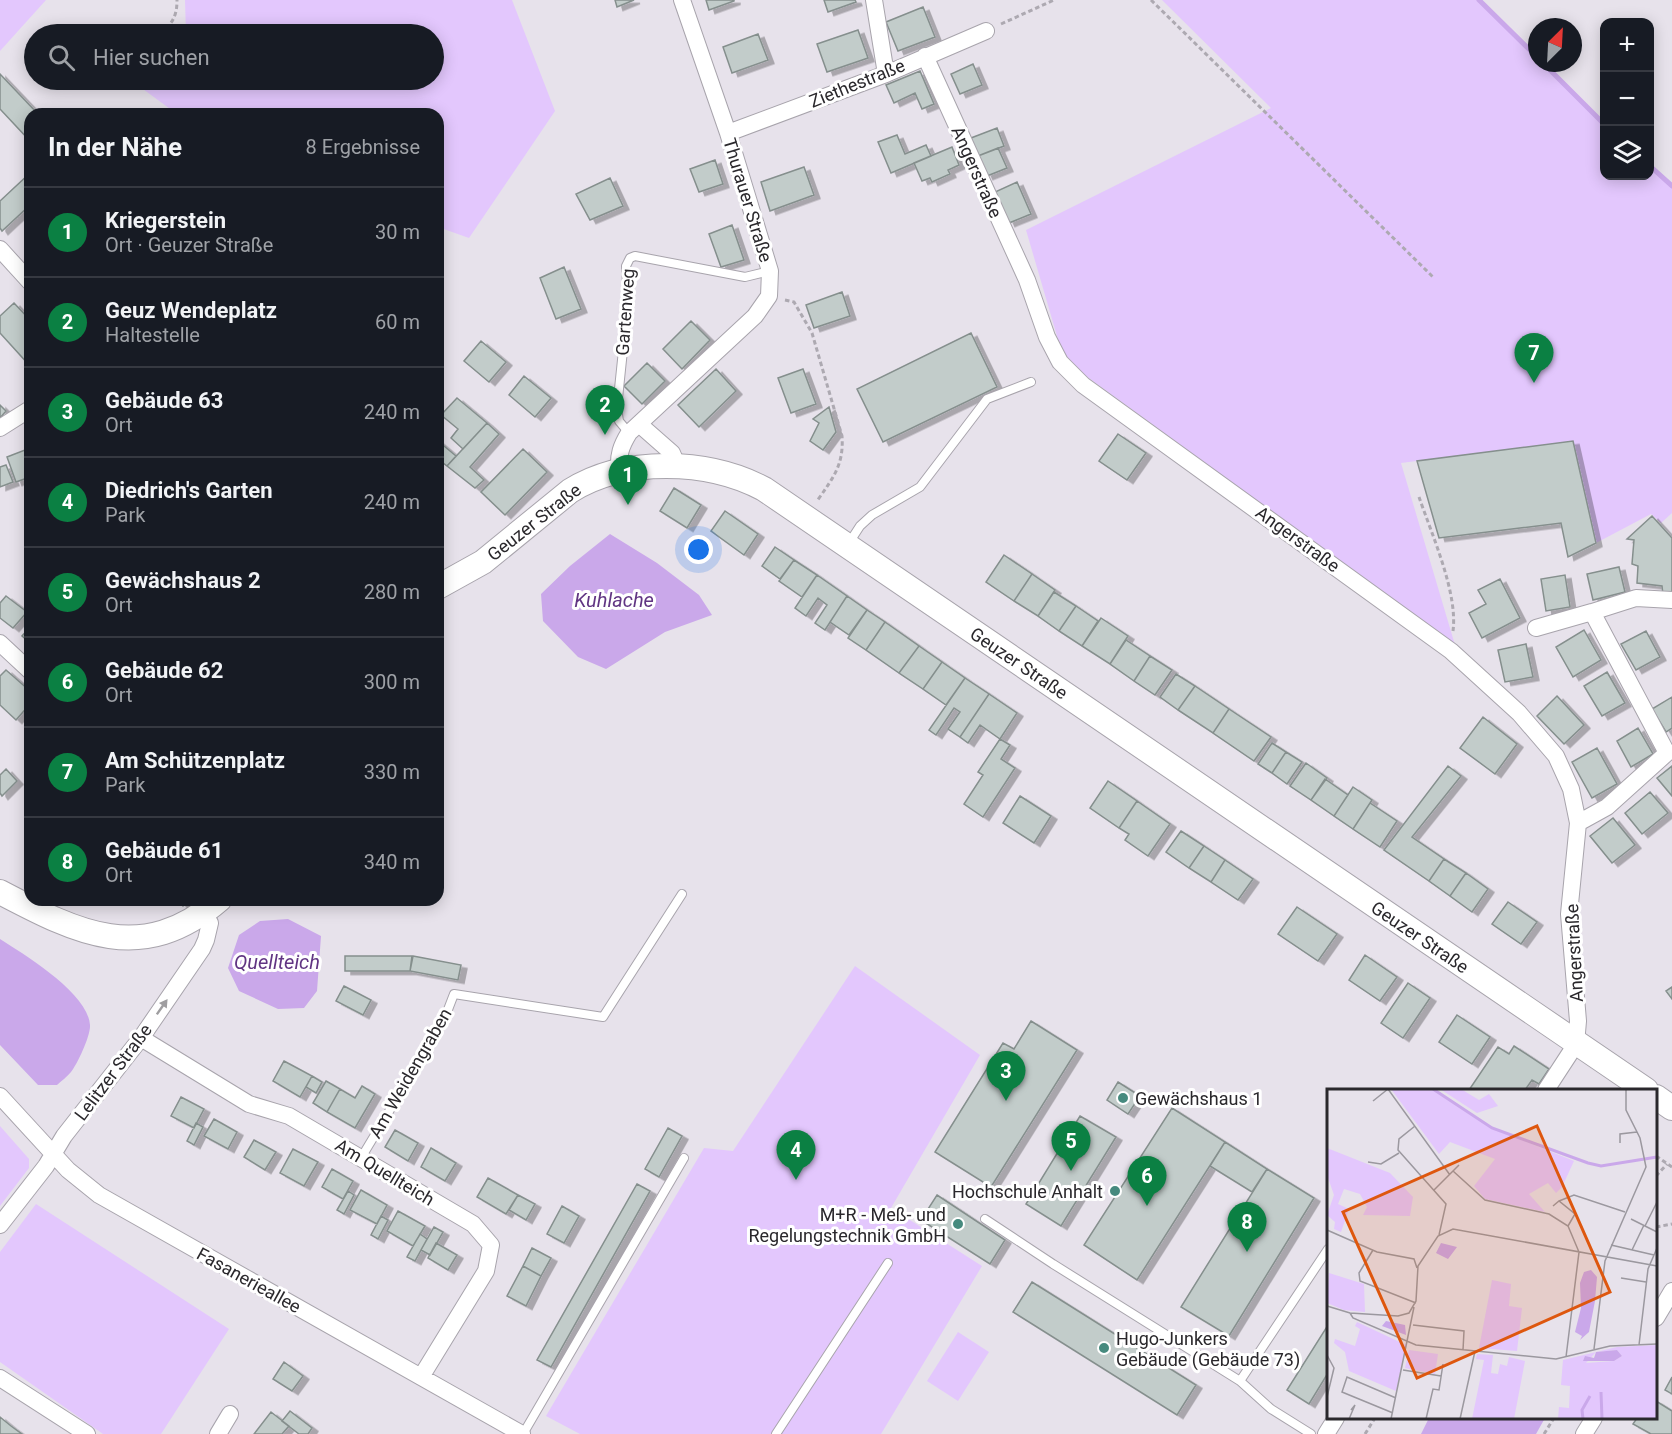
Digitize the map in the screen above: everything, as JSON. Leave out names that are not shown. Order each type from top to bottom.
[{"type":"main road","name":"Geuzer Straße","points":[[444,584],[483,562],[547,508],[577,487],[605,474],[636,468],[678,467],[724,472],[738,476],[764,489],[847,545],[1644,1089]]},
{"type":"main road","points":[[0,892],[24,904]]},
{"type":"main road","points":[[28,906],[65,925],[100,935],[134,937],[152,935],[182,925],[212,907]]},
{"type":"main road","points":[[1657,1098],[1672,1108]]},
{"type":"street","name":"Thurauer Straße","points":[[682,0],[728,133],[770,271],[769,296]]},
{"type":"street","points":[[874,0],[886,74]]},
{"type":"street","name":"Ziethestraße","points":[[728,133],[886,74],[986,31]]},
{"type":"street","name":"Angerstraße","points":[[925,56],[1027,280],[1047,337],[1060,362],[1083,385],[1451,651],[1519,713],[1556,756],[1571,789],[1578,823],[1569,914],[1578,1022],[1576,1044]]},
{"type":"street","points":[[0,249],[24,275]]},
{"type":"street","points":[[619,470],[618,456],[622,443],[634,428],[755,316],[769,296]]},
{"type":"street","points":[[0,428],[24,413]]},
{"type":"street","points":[[634,428],[672,453],[678,467]]},
{"type":"street","points":[[1536,628],[1636,598],[1672,600]]},
{"type":"street","points":[[1578,823],[1607,807],[1667,753],[1592,612]]},
{"type":"street","points":[[0,643],[24,665]]},
{"type":"street","name":"Lelitzer Straße","points":[[0,1225],[53,1155],[64,1136],[141,1038],[202,949],[206,940],[212,907]]},
{"type":"street","name":"Am Quellteich","points":[[141,1038],[249,1104],[289,1116],[473,1224],[490,1245],[486,1271],[421,1377]]},
{"type":"street","points":[[1547,1089],[1576,1044]]},
{"type":"street","name":"Fasanerieallee","points":[[0,1096],[53,1155],[83,1184],[99,1195],[421,1377],[501,1429],[522,1434]]},
{"type":"street","points":[[1657,1316],[1672,1292]]},
{"type":"street","points":[[0,1378],[87,1434]]},
{"type":"street","points":[[218,1434],[230,1414]]},
{"type":"street","points":[[1326,1434],[1335,1419]]},
{"type":"street","points":[[1584,1434],[1593,1419]]},
{"type":"lane","name":"Gartenweg","points":[[634,428],[619,421],[617,408],[628,302],[626,266],[630,258],[635,256],[745,277],[770,271]]},
{"type":"lane","points":[[847,545],[860,526],[872,515],[920,487],[987,399],[1031,382]]},
{"type":"lane","name":"Am Weidengraben","points":[[361,1158],[444,1020],[454,994],[603,1017],[682,894]]},
{"type":"lane","points":[[522,1434],[684,1158]]},
{"type":"lane","points":[[985,1219],[1240,1381],[1271,1409],[1311,1434]]},
{"type":"lane","points":[[1240,1381],[1327,1252]]},
{"type":"lane","points":[[776,1434],[888,1263]]},
{"type":"path","points":[[171,24],[177,12],[177,0]]},
{"type":"path","points":[[986,31],[1054,0]]},
{"type":"path","points":[[1151,0],[1433,277]]},
{"type":"path","points":[[769,296],[794,302],[812,333],[842,436],[843,453],[838,470],[806,518]]},
{"type":"path","points":[[1419,497],[1448,585],[1454,622],[1451,651]]},
{"type":"path","points":[[1657,1157],[1672,1167]]},
{"type":"path","points":[[1657,1175],[1667,1164]]},
{"type":"path","points":[[1657,1227],[1672,1224]]},
{"type":"path","points":[[1365,1434],[1374,1419]]},
{"type":"path","points":[[1544,1434],[1553,1419]]},
{"type":"shaded area","points":[[0,0],[46,0],[24,24],[0,51]]},
{"type":"shaded area","points":[[185,0],[512,0],[555,111],[469,238],[444,229],[444,108],[169,108],[144,90],[444,90],[444,24],[186,24]]},
{"type":"shaded area","points":[[1162,0],[1479,0],[1528,48],[1528,72],[1552,72],[1600,120],[1600,180],[1654,180],[1654,170],[1672,186],[1672,513],[1661,523],[1651,514],[1596,543],[1573,441],[1401,463],[1455,645],[1064,360],[1026,230],[1271,108]]},
{"type":"shaded area","points":[[855,966],[980,1055],[891,1208],[982,1266],[881,1434],[580,1434],[546,1416],[704,1148],[733,1151]]},
{"type":"shaded area","points":[[0,1126],[29,1159],[29,1168],[0,1206]]},
{"type":"shaded area","points":[[36,1204],[229,1329],[161,1434],[103,1434],[0,1362],[0,1252]]},
{"type":"shaded area","points":[[958,1332],[989,1352],[958,1401],[927,1381]]},
{"type":"water","name":"Kuhlache","points":[[610,534],[657,563],[699,595],[712,615],[665,632],[606,669],[578,657],[543,621],[541,594],[570,566]]},
{"type":"water","name":"Quellteich","points":[[288,919],[321,936],[317,991],[304,1008],[278,1009],[239,991],[228,968],[239,935],[260,921]]},
{"type":"water","points":[[0,939],[54,976],[79,1000],[87,1013],[90,1030],[83,1050],[71,1072],[57,1085],[38,1085],[0,1045]]},
{"type":"water","points":[[1428,1419],[1544,1419],[1536,1434],[1421,1434]]},
{"type":"building","points":[[615,0],[634,0],[617,7]]},
{"type":"building","points":[[706,0],[734,0],[734,1],[709,10]]},
{"type":"building","points":[[824,0],[855,0],[856,2],[828,12]]},
{"type":"building","points":[[923,7],[935,37],[898,51],[886,22]]},
{"type":"building","points":[[858,30],[868,58],[827,72],[817,44]]},
{"type":"building","points":[[758,34],[768,60],[732,73],[723,47]]},
{"type":"building","points":[[973,64],[982,85],[960,94],[951,74]]},
{"type":"building","points":[[920,71],[934,104],[922,109],[915,93],[894,103],[886,85]]},
{"type":"building","points":[[0,74],[32,108],[24,108],[24,135],[0,109]]},
{"type":"building","points":[[997,128],[1004,146],[978,156],[971,138]]},
{"type":"building","points":[[897,135],[905,154],[926,145],[931,156],[891,173],[878,142]]},
{"type":"building","points":[[952,147],[959,165],[948,170],[950,174],[932,182],[930,178],[922,181],[914,163]]},
{"type":"building","points":[[998,148],[1007,168],[987,176],[978,156]]},
{"type":"building","points":[[715,160],[723,184],[699,192],[690,169]]},
{"type":"building","points":[[804,167],[814,195],[770,211],[761,182]]},
{"type":"building","points":[[610,178],[623,206],[590,220],[576,194]]},
{"type":"building","points":[[24,179],[24,211],[2,231],[0,201]]},
{"type":"building","points":[[1017,182],[1031,214],[1009,223],[995,192]]},
{"type":"building","points":[[732,225],[744,260],[721,267],[709,234]]},
{"type":"building","points":[[564,267],[581,309],[556,319],[540,278]]},
{"type":"building","points":[[842,292],[850,316],[814,328],[806,305]]},
{"type":"building","points":[[14,303],[24,314],[24,359],[0,333],[0,316]]},
{"type":"building","points":[[691,321],[710,340],[682,369],[663,349]]},
{"type":"building","points":[[971,333],[997,387],[883,442],[857,389]]},
{"type":"building","points":[[481,341],[506,362],[489,382],[464,361]]},
{"type":"building","points":[[647,363],[665,381],[642,404],[624,386]]},
{"type":"building","points":[[716,369],[736,391],[699,427],[678,405]]},
{"type":"building","points":[[803,369],[816,404],[791,413],[778,378]]},
{"type":"building","points":[[524,376],[551,398],[535,417],[509,395]]},
{"type":"building","points":[[457,398],[487,423],[463,449],[451,438],[458,429],[444,417],[444,412]]},
{"type":"building","points":[[0,405],[6,411],[0,418]]},
{"type":"building","points":[[829,407],[836,432],[823,450],[810,441],[819,423],[813,419]]},
{"type":"building","points":[[487,423],[499,434],[470,467],[484,480],[475,488],[447,466]]},
{"type":"building","points":[[1118,434],[1146,453],[1127,480],[1099,461]]},
{"type":"building","points":[[1573,441],[1596,543],[1568,557],[1561,523],[1439,538],[1417,461]]},
{"type":"building","points":[[444,446],[456,456],[447,466],[444,464]]},
{"type":"building","points":[[523,449],[547,472],[505,515],[481,492]]},
{"type":"building","points":[[24,450],[24,479],[16,482],[7,457]]},
{"type":"building","points":[[6,465],[13,482],[0,487],[0,467]]},
{"type":"building","points":[[674,488],[701,505],[687,528],[660,511]]},
{"type":"building","points":[[725,511],[758,534],[744,555],[711,531]]},
{"type":"building","points":[[1652,516],[1672,538],[1672,596],[1663,595],[1662,586],[1637,583],[1638,566],[1632,564],[1634,540],[1627,539]]},
{"type":"building","points":[[775,547],[794,560],[780,579],[762,566]]},
{"type":"building","points":[[1004,555],[1032,574],[1014,601],[986,582]]},
{"type":"building","points":[[794,560],[817,575],[802,597],[779,581]]},
{"type":"building","points":[[1619,567],[1625,592],[1593,600],[1587,574]]},
{"type":"building","points":[[1032,574],[1055,590],[1038,616],[1014,601]]},
{"type":"building","points":[[817,575],[847,596],[825,630],[815,623],[827,605],[818,598],[806,616],[795,608]]},
{"type":"building","points":[[1565,575],[1570,607],[1546,611],[1541,579]]},
{"type":"building","points":[[1500,579],[1520,618],[1482,638],[1469,613],[1486,604],[1478,590]]},
{"type":"building","points":[[1054,592],[1076,606],[1059,631],[1038,616]]},
{"type":"building","points":[[6,596],[24,610],[24,615],[13,628],[0,618],[0,603]]},
{"type":"building","points":[[847,596],[867,610],[849,635],[830,622]]},
{"type":"building","points":[[1076,606],[1098,621],[1082,646],[1059,631]]},
{"type":"building","points":[[867,610],[885,622],[866,650],[848,638]]},
{"type":"building","points":[[1101,618],[1128,636],[1110,664],[1082,646]]},
{"type":"building","points":[[885,622],[919,646],[899,673],[866,650]]},
{"type":"building","points":[[1584,630],[1601,660],[1573,677],[1556,647]]},
{"type":"building","points":[[1646,631],[1660,657],[1636,670],[1621,644]]},
{"type":"building","points":[[1126,640],[1150,656],[1134,681],[1110,664]]},
{"type":"building","points":[[1526,644],[1533,677],[1505,682],[1498,650]]},
{"type":"building","points":[[919,646],[942,662],[923,689],[899,673]]},
{"type":"building","points":[[1150,656],[1172,670],[1155,695],[1134,681]]},
{"type":"building","points":[[942,662],[965,678],[946,705],[923,689]]},
{"type":"building","points":[[6,670],[24,686],[24,711],[16,720],[0,705],[0,676]]},
{"type":"building","points":[[1607,672],[1625,703],[1602,716],[1584,686]]},
{"type":"building","points":[[1176,674],[1195,686],[1178,710],[1160,697]]},
{"type":"building","points":[[965,678],[989,694],[960,737],[948,729],[960,712],[954,708],[936,735],[929,730]]},
{"type":"building","points":[[1195,686],[1229,709],[1213,733],[1178,710]]},
{"type":"building","points":[[989,694],[1017,713],[1000,739],[980,725],[968,743],[960,737]]},
{"type":"building","points":[[1557,696],[1584,725],[1564,744],[1537,716]]},
{"type":"building","points":[[1672,697],[1672,728],[1666,732],[1652,709]]},
{"type":"building","points":[[1229,709],[1271,737],[1254,761],[1213,733]]},
{"type":"building","points":[[1483,717],[1517,744],[1495,774],[1460,748]]},
{"type":"building","points":[[1638,728],[1653,754],[1631,767],[1617,741]]},
{"type":"building","points":[[1000,739],[1010,745],[1001,759],[1015,768],[983,817],[964,804],[983,775],[978,772]]},
{"type":"building","points":[[1272,743],[1286,752],[1272,773],[1258,764]]},
{"type":"building","points":[[1597,748],[1617,784],[1592,798],[1572,762]]},
{"type":"building","points":[[1286,752],[1302,762],[1287,784],[1272,773]]},
{"type":"building","points":[[1306,763],[1327,778],[1311,800],[1290,786]]},
{"type":"building","points":[[1448,766],[1461,776],[1412,837],[1444,859],[1429,881],[1384,850]]},
{"type":"building","points":[[1672,766],[1672,796],[1657,778]]},
{"type":"building","points":[[6,769],[17,781],[2,796],[0,775]]},
{"type":"building","points":[[1325,779],[1348,795],[1334,816],[1311,800]]},
{"type":"building","points":[[1108,781],[1137,801],[1119,828],[1090,808]]},
{"type":"building","points":[[1353,787],[1372,800],[1353,829],[1334,816]]},
{"type":"building","points":[[1650,792],[1668,813],[1642,834],[1625,813]]},
{"type":"building","points":[[1020,796],[1051,816],[1034,843],[1003,823]]},
{"type":"building","points":[[1137,801],[1170,824],[1148,856],[1125,840],[1129,834],[1119,828]]},
{"type":"building","points":[[1370,803],[1397,821],[1380,847],[1353,829]]},
{"type":"building","points":[[1613,818],[1635,845],[1612,863],[1590,836]]},
{"type":"building","points":[[1181,831],[1204,846],[1189,868],[1166,852]]},
{"type":"building","points":[[1204,846],[1225,860],[1211,882],[1189,868]]},
{"type":"building","points":[[1444,859],[1466,873],[1450,896],[1429,881]]},
{"type":"building","points":[[1225,860],[1253,879],[1238,900],[1211,882]]},
{"type":"building","points":[[1466,873],[1488,889],[1472,912],[1450,896]]},
{"type":"building","points":[[1508,902],[1537,922],[1521,944],[1492,924]]},
{"type":"building","points":[[1297,907],[1337,934],[1318,961],[1278,934]]},
{"type":"building","points":[[1365,955],[1397,977],[1380,1001],[1349,980]]},
{"type":"building","points":[[345,956],[412,956],[410,971],[345,971]]},
{"type":"building","points":[[413,956],[461,965],[458,980],[410,971]]},
{"type":"building","points":[[1408,983],[1430,998],[1403,1038],[1381,1023]]},
{"type":"building","points":[[344,986],[371,1000],[363,1015],[336,1001]]},
{"type":"building","points":[[1672,987],[1672,999],[1666,991]]},
{"type":"building","points":[[1457,1015],[1490,1037],[1472,1064],[1439,1042]]},
{"type":"building","points":[[1031,1021],[1077,1050],[991,1187],[935,1152],[1003,1043],[1014,1049]]},
{"type":"building","points":[[1514,1046],[1549,1069],[1539,1084],[1532,1080],[1526,1089],[1470,1089],[1498,1047],[1509,1054]]},
{"type":"building","points":[[284,1061],[312,1076],[300,1097],[273,1081]]},
{"type":"building","points":[[312,1076],[322,1082],[316,1093],[306,1087]]},
{"type":"building","points":[[326,1081],[340,1089],[327,1112],[313,1103]]},
{"type":"building","name":"Gewächshaus 1","points":[[1118,1082],[1140,1096],[1128,1114],[1107,1100]]},
{"type":"building","points":[[362,1086],[375,1094],[355,1128],[327,1112],[340,1089],[355,1098]]},
{"type":"building","points":[[181,1097],[204,1109],[194,1128],[171,1116]]},
{"type":"building","points":[[1172,1108],[1225,1142],[1137,1280],[1084,1245]]},
{"type":"building","points":[[1080,1116],[1116,1137],[1061,1226],[1026,1204]]},
{"type":"building","points":[[214,1119],[237,1132],[228,1149],[204,1136]]},
{"type":"building","points":[[196,1123],[203,1127],[194,1145],[187,1141]]},
{"type":"building","points":[[668,1128],[682,1136],[659,1177],[645,1169]]},
{"type":"building","points":[[395,1130],[418,1143],[408,1161],[385,1147]]},
{"type":"building","points":[[254,1140],[276,1152],[265,1170],[244,1157]]},
{"type":"building","points":[[1225,1142],[1267,1169],[1252,1192],[1210,1166]]},
{"type":"building","points":[[431,1148],[456,1163],[445,1181],[421,1167]]},
{"type":"building","points":[[293,1149],[318,1162],[304,1186],[280,1173]]},
{"type":"building","points":[[332,1169],[353,1181],[343,1199],[322,1187]]},
{"type":"building","points":[[1267,1169],[1314,1198],[1229,1336],[1181,1307]]},
{"type":"building","points":[[488,1178],[518,1195],[506,1214],[477,1197]]},
{"type":"building","points":[[637,1184],[650,1191],[551,1367],[537,1360]]},
{"type":"building","points":[[361,1190],[387,1205],[377,1224],[350,1210]]},
{"type":"building","points":[[348,1191],[354,1195],[344,1214],[337,1210]]},
{"type":"building","points":[[518,1195],[535,1204],[526,1220],[509,1210]]},
{"type":"building","points":[[937,1195],[1005,1240],[990,1264],[921,1220]]},
{"type":"building","points":[[562,1206],[579,1216],[564,1243],[547,1234]]},
{"type":"building","points":[[398,1211],[425,1226],[413,1246],[387,1231]]},
{"type":"building","points":[[381,1216],[388,1220],[378,1239],[371,1235]]},
{"type":"building","points":[[434,1227],[443,1232],[430,1255],[421,1250]]},
{"type":"building","points":[[420,1234],[427,1239],[415,1261],[407,1257]]},
{"type":"building","points":[[436,1243],[457,1255],[448,1270],[428,1258]]},
{"type":"building","points":[[532,1248],[551,1258],[541,1276],[523,1266]]},
{"type":"building","points":[[523,1266],[541,1276],[526,1306],[507,1296]]},
{"type":"building","name":"Hugo-Junkers Gebäude (Gebäude 73)","points":[[1032,1282],[1196,1385],[1177,1415],[1013,1312]]},
{"type":"building","points":[[1327,1327],[1327,1375],[1309,1404],[1287,1390]]},
{"type":"building","points":[[284,1362],[303,1376],[292,1391],[273,1379]]},
{"type":"building","points":[[1672,1377],[1672,1394],[1665,1390]]},
{"type":"building","points":[[1657,1402],[1672,1411],[1672,1434],[1651,1434],[1633,1424],[1636,1419],[1657,1419]]},
{"type":"building","points":[[290,1411],[312,1428],[308,1434],[299,1434],[282,1421]]},
{"type":"building","points":[[271,1412],[289,1426],[282,1434],[254,1434]]},
{"type":"building","points":[[0,1417],[11,1426],[22,1434],[0,1434]]},
{"type":"waterway","points":[[1479,0],[1528,48]]},
{"type":"waterway","points":[[1552,72],[1600,120]]},
{"type":"waterway","points":[[1654,170],[1672,186]]},
{"type":"place","name":"Am Schützenplatz","points":[[1534,383]]},
{"type":"place","name":"Geuz Wendeplatz","points":[[605,435]]},
{"type":"place","name":"Kriegerstein","points":[[628,505]]},
{"type":"place","name":"Gewächshaus 1","points":[[1123,1098]]},
{"type":"place","name":"Gebäude 63","points":[[1006,1101]]},
{"type":"place","name":"Gewächshaus 2","points":[[1071,1171]]},
{"type":"place","name":"Diedrich's Garten","points":[[796,1180]]},
{"type":"place","name":"Hochschule Anhalt","points":[[1115,1191]]},
{"type":"place","name":"Gebäude 62","points":[[1147,1206]]},
{"type":"place","name":"M+R - Meß- und Regelungstechnik GmbH","points":[[958,1224]]},
{"type":"place","name":"Gebäude 61","points":[[1247,1252]]},
{"type":"place","name":"Hugo-Junkers Gebäude (Gebäude 73)","points":[[1104,1348]]}]
